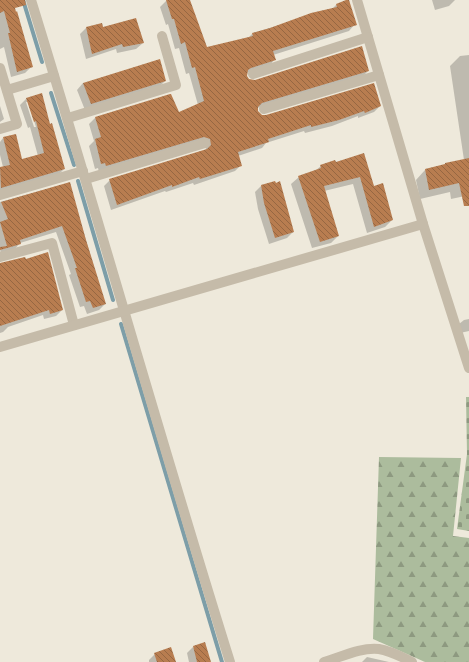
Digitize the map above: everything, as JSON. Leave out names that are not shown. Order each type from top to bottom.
[{"type":"street","points":[[31,0],[68,118],[230,662]]},
{"type":"street","points":[[358,0],[423,224],[469,368]]},
{"type":"street","points":[[68,118],[176,85],[162,36]]},
{"type":"street","points":[[253,74],[368,37]]},
{"type":"street","points":[[0,68],[17,124],[0,129]]},
{"type":"street","points":[[264,109],[380,75]]},
{"type":"street","points":[[7,90],[54,76]]},
{"type":"street","points":[[0,195],[84,175],[204,143]]},
{"type":"street","points":[[0,346],[423,224]]},
{"type":"street","points":[[0,257],[52,243],[74,325]]},
{"type":"street","points":[[324,662],[360,651],[378,649],[397,654],[412,662]]},
{"type":"green space","points":[[466,397],[469,397],[469,531],[457,529],[467,454]]},
{"type":"green space","points":[[379,457],[461,458],[453,536],[469,538],[469,662],[425,662],[373,639]]},
{"type":"building","points":[[0,0],[25,0],[26,5],[15,8],[33,67],[17,72],[8,33],[10,33],[4,11],[0,13]]},
{"type":"building","points":[[166,0],[190,0],[207,47],[253,36],[252,33],[311,13],[337,7],[336,4],[349,0],[357,25],[273,51],[276,60],[251,68],[248,70],[247,76],[249,79],[255,80],[362,46],[369,71],[262,103],[258,107],[258,111],[262,115],[266,115],[374,83],[381,106],[365,113],[364,111],[339,120],[311,127],[311,125],[268,139],[269,142],[238,152],[242,166],[200,179],[199,177],[172,187],[172,185],[117,205],[109,179],[207,149],[211,145],[210,139],[204,137],[106,166],[105,163],[101,164],[95,139],[101,137],[95,117],[170,94],[179,112],[204,101],[195,67],[192,68],[185,42],[181,44],[174,19],[172,19]]},
{"type":"building","points":[[136,18],[144,43],[123,47],[122,44],[92,54],[86,27],[102,23],[103,27]]},
{"type":"building","points":[[160,59],[166,81],[91,104],[83,83]]},
{"type":"building","points":[[42,93],[50,124],[52,123],[65,169],[1,188],[0,167],[10,165],[3,137],[16,134],[22,159],[44,153],[36,121],[34,122],[26,98]]},
{"type":"building","points":[[364,153],[374,186],[383,183],[393,220],[374,227],[360,177],[324,186],[339,236],[320,242],[298,176],[321,168],[320,165],[335,160],[336,162]]},
{"type":"building","points":[[469,158],[469,206],[464,206],[459,183],[429,190],[425,169]]},
{"type":"building","points":[[275,181],[276,183],[280,181],[294,232],[275,238],[264,203],[261,185]]},
{"type":"building","points":[[70,182],[106,304],[93,308],[90,301],[86,302],[75,268],[77,268],[62,226],[20,240],[21,244],[0,250],[0,247],[7,246],[0,222],[8,219],[1,202]]},
{"type":"building","points":[[48,252],[63,310],[50,314],[49,310],[0,326],[0,263],[25,257],[26,259]]},
{"type":"building","points":[[205,642],[211,662],[197,662],[193,646]]},
{"type":"building","points":[[171,647],[176,662],[157,662],[154,653]]},
{"type":"waterway","points":[[23,0],[42,62]]},
{"type":"waterway","points":[[51,93],[74,165]]},
{"type":"waterway","points":[[78,181],[113,300]]},
{"type":"waterway","points":[[121,324],[222,662]]}]
